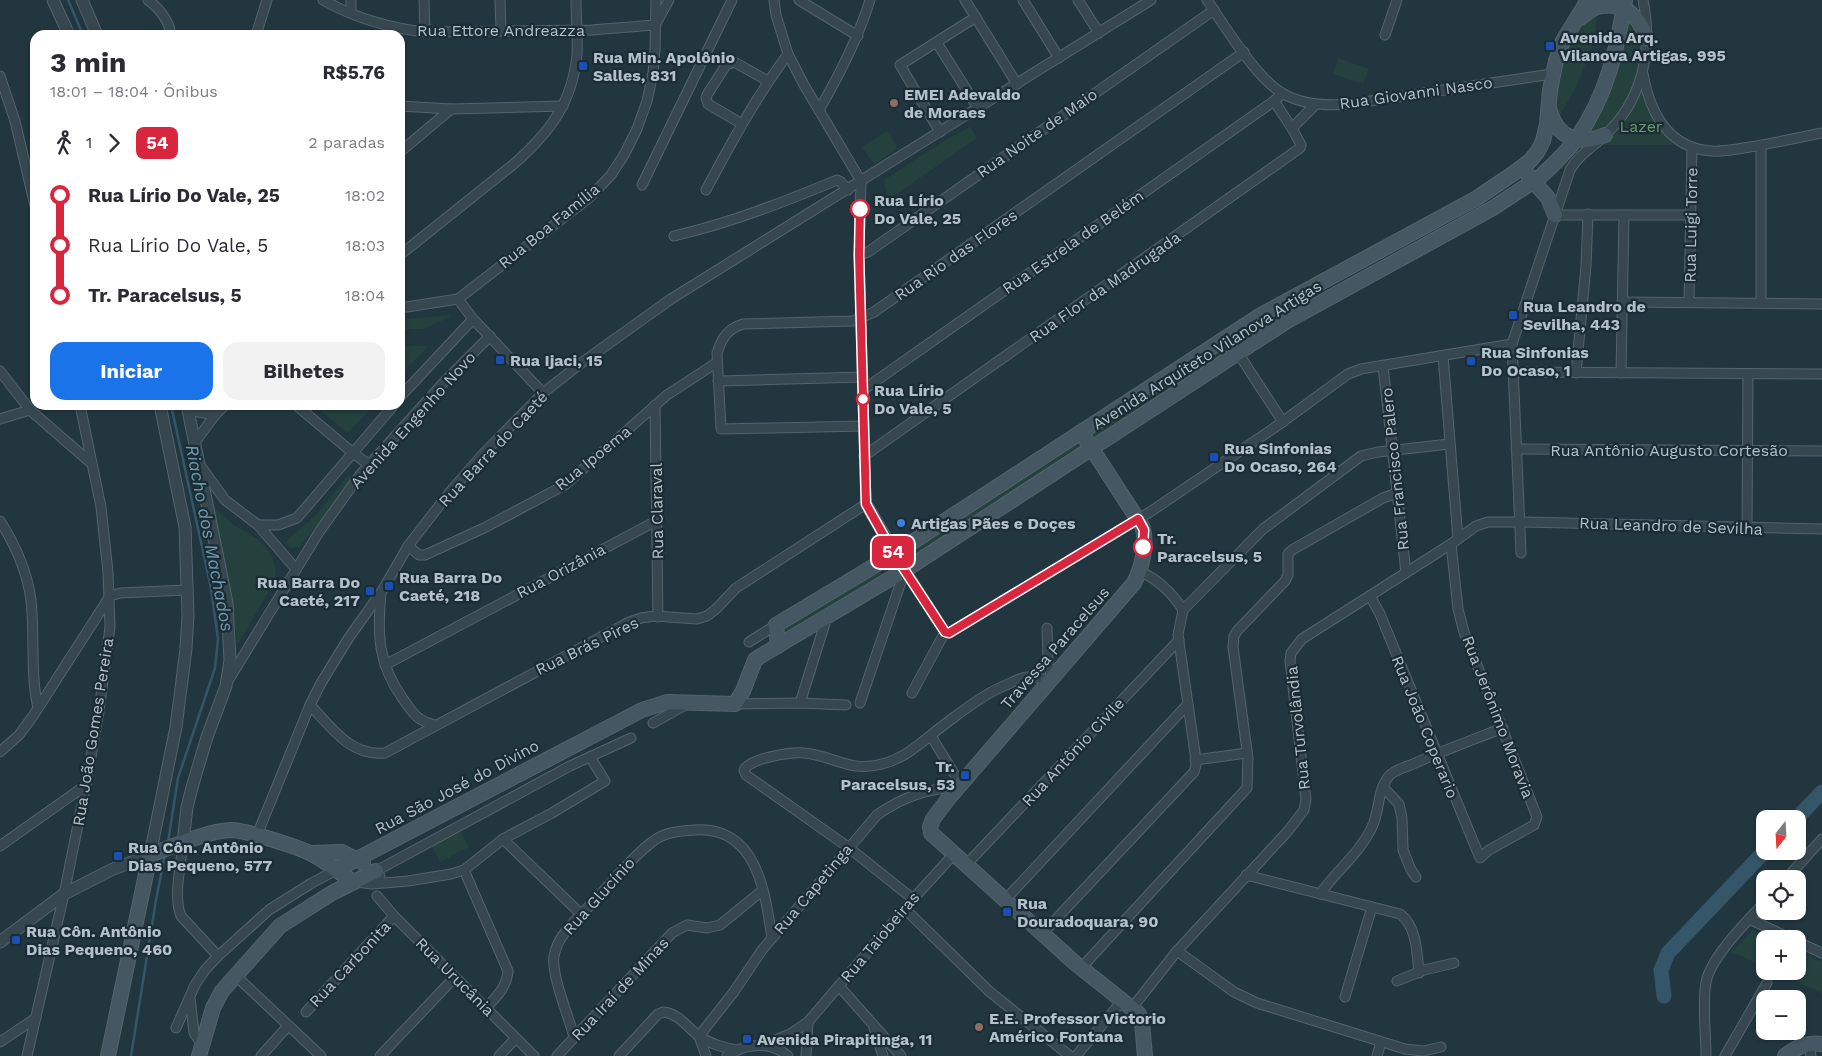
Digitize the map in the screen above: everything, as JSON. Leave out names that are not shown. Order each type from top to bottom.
[{"type":"main road","name":"Avenida Arquiteto Vilanova Artigas","points":[[776,625],[894,554],[1261,315],[1477,198],[1530,161],[1538,152],[1543,141],[1547,124],[1552,74],[1563,41],[1588,0]]},
{"type":"main road","name":"Avenida Arquiteto Vilanova Artigas","points":[[734,704],[744,691],[755,660],[905,570],[1287,321],[1493,208],[1534,182],[1576,139],[1589,119],[1611,69],[1624,3]]},
{"type":"main road","points":[[1574,23],[1595,7],[1605,4],[1624,3],[1642,25],[1647,40]]},
{"type":"main road","points":[[1549,105],[1553,120],[1558,129],[1563,133],[1576,139],[1595,140],[1605,135]]},
{"type":"main road","points":[[1530,161],[1527,173],[1548,198],[1555,215]]},
{"type":"main road","points":[[1081,432],[1138,519]]},
{"type":"main road","name":"Travessa Paracelsus","points":[[954,854],[931,833],[930,827],[934,819],[1134,583],[1140,572],[1142,562],[1144,533],[1138,519]]},
{"type":"main road","points":[[776,625],[778,646]]},
{"type":"main road","name":"Rua São José do Divino","points":[[336,870],[642,710],[661,703],[734,704]]},
{"type":"main road","points":[[108,1056],[156,853],[181,843],[229,830],[257,835],[312,853],[353,882]]},
{"type":"main road","points":[[312,853],[338,851],[358,859],[379,877]]},
{"type":"main road","points":[[954,854],[1081,968],[1141,1018],[1145,1056]]},
{"type":"main road","points":[[200,1051],[213,1008],[222,991],[280,926],[310,905],[353,882],[379,877]]},
{"type":"main road","points":[[1785,1056],[1800,1046],[1814,1048]]},
{"type":"street","points":[[53,0],[67,30]]},
{"type":"street","points":[[82,0],[96,30]]},
{"type":"street","points":[[148,0],[165,17],[170,30]]},
{"type":"street","name":"Rua Ettore Andreazza","points":[[324,0],[374,22],[399,29],[425,32],[576,30],[654,25]]},
{"type":"street","points":[[351,0],[351,13]]},
{"type":"street","points":[[424,0],[425,32]]},
{"type":"street","points":[[500,0],[500,30]]},
{"type":"street","points":[[405,251],[533,148],[546,134],[563,106],[577,56],[576,0]]},
{"type":"street","name":"Rua Boa Família","points":[[405,307],[458,299],[589,198],[611,175],[637,129],[647,101],[653,73],[656,0]]},
{"type":"street","points":[[654,25],[669,0]]},
{"type":"street","points":[[642,185],[732,0]]},
{"type":"street","points":[[774,0],[776,14],[788,54],[804,86],[860,181],[859,255],[866,504],[894,554],[945,632]]},
{"type":"street","points":[[799,0],[858,36]]},
{"type":"street","points":[[819,110],[858,36],[870,0]]},
{"type":"street","points":[[965,0],[1017,84]]},
{"type":"street","points":[[1023,0],[1059,58]]},
{"type":"street","points":[[1078,0],[1099,33]]},
{"type":"street","name":"Rua Barra do Caeté","points":[[257,835],[310,705],[321,683],[348,639],[382,591],[408,546],[449,493],[483,454],[543,393],[580,364],[671,300],[1099,33],[1139,3],[1151,0]]},
{"type":"street","name":"Rua Giovanni Nasco","points":[[1207,0],[1267,82],[1282,94],[1316,104],[1334,106],[1350,104],[1552,74]]},
{"type":"street","points":[[1385,35],[1397,0]]},
{"type":"street","points":[[1521,553],[1512,344],[1574,162],[1620,121],[1629,107],[1643,72],[1647,40],[1647,20],[1643,0]]},
{"type":"street","points":[[258,30],[266,2]]},
{"type":"street","name":"Rua Noite de Maio","points":[[859,255],[868,252],[1214,10]]},
{"type":"street","points":[[940,132],[900,66],[976,18]]},
{"type":"street","points":[[937,43],[978,108]]},
{"type":"street","name":"Rua Rio das Flores","points":[[864,426],[721,429],[716,363],[718,347],[726,333],[734,327],[743,324],[853,321],[874,312],[1244,52]]},
{"type":"street","points":[[706,190],[742,124],[788,54]]},
{"type":"street","points":[[742,124],[708,104],[707,95],[726,65],[730,62],[734,62],[768,82]]},
{"type":"street","points":[[1643,72],[1647,93],[1659,118],[1674,137],[1692,147],[1721,151],[1822,134]]},
{"type":"street","points":[[0,76],[15,121],[30,185]]},
{"type":"street","name":"Rua Estrela de Belém","points":[[863,390],[1282,94]]},
{"type":"street","name":"Rua Flor da Madrugada","points":[[864,456],[1300,148],[1301,146],[1292,128],[1274,101]]},
{"type":"street","points":[[1292,128],[1316,104]]},
{"type":"street","points":[[405,106],[451,109],[563,106]]},
{"type":"street","points":[[405,148],[451,109]]},
{"type":"street","points":[[1761,145],[1761,303]]},
{"type":"street","name":"Rua Luigi Torre","points":[[1689,302],[1692,147]]},
{"type":"street","points":[[674,236],[747,214],[837,180],[842,182],[848,190]]},
{"type":"street","points":[[1576,373],[1588,214]]},
{"type":"street","points":[[1555,215],[1691,215]]},
{"type":"street","points":[[1621,373],[1624,215]]},
{"type":"street","points":[[458,299],[474,319],[543,393]]},
{"type":"street","points":[[1622,302],[1822,304]]},
{"type":"street","name":"Avenida Engenho Novo","points":[[405,392],[474,319]]},
{"type":"street","name":"Avenida Engenho Novo","points":[[218,956],[181,916],[178,899],[181,843],[187,807],[207,737],[226,686],[296,569],[368,464],[444,382],[490,336]]},
{"type":"street","points":[[945,632],[949,633],[1158,507],[1283,422],[1348,374],[1361,369],[1512,344]]},
{"type":"street","points":[[1238,353],[1283,422]]},
{"type":"street","name":"Rua Jerônimo Moravia","points":[[1443,356],[1460,620],[1537,817],[1534,825],[1489,850],[1480,858]]},
{"type":"street","name":"Rua Ipoema","points":[[408,546],[419,555],[425,555],[484,528],[565,485],[666,395],[716,363]]},
{"type":"street","name":"Rua Francisco Palero","points":[[1383,366],[1406,573]]},
{"type":"street","points":[[0,371],[30,410],[91,463]]},
{"type":"street","points":[[1513,372],[1822,374]]},
{"type":"street","points":[[1747,528],[1748,374]]},
{"type":"street","points":[[718,381],[863,377]]},
{"type":"street","name":"Rua Claraval","points":[[655,406],[658,616]]},
{"type":"street","points":[[0,418],[30,410]]},
{"type":"street","name":"Rua João Gomes Pereira","points":[[27,1056],[64,894],[86,785],[99,711],[108,636],[110,596],[101,508],[81,410]]},
{"type":"street","points":[[0,942],[64,894],[111,870],[156,853],[176,727],[186,648],[187,590],[184,527],[161,410]]},
{"type":"street","points":[[189,410],[227,603],[230,660],[226,686]]},
{"type":"street","points":[[198,410],[215,415]]},
{"type":"street","points":[[195,442],[220,410]]},
{"type":"street","points":[[302,410],[368,464]]},
{"type":"street","name":"Avenida Engenho Novo","points":[[258,525],[278,525],[297,518],[390,410]]},
{"type":"street","points":[[1043,933],[1190,777],[1195,768],[1178,627],[1183,610],[1263,528],[1361,456],[1393,450],[1449,444]]},
{"type":"street","name":"Rua Antônio Augusto Cortesão","points":[[1516,449],[1822,451]]},
{"type":"street","points":[[200,466],[225,500],[258,525],[296,569]]},
{"type":"street","points":[[1081,968],[1245,792],[1248,785],[1247,754],[1233,647],[1236,631],[1285,581],[1288,575],[1288,554],[1292,550],[1383,498],[1397,493]]},
{"type":"street","name":"Rua Brás Pires","points":[[310,705],[346,742],[364,752],[374,754],[385,753],[626,623],[641,618],[658,616],[698,619],[707,616],[716,610],[736,588],[866,504]]},
{"type":"street","name":"Rua Orizânia","points":[[385,665],[658,520]]},
{"type":"street","points":[[0,521],[15,545],[23,564],[28,586],[31,601],[33,688],[38,708]]},
{"type":"street","name":"Rua Turvolândia","points":[[1076,1056],[1127,1005],[1297,820],[1304,810],[1306,788],[1291,671],[1291,653],[1302,639],[1481,524],[1519,522]]},
{"type":"street","name":"Rua Leandro de Sevilha","points":[[1519,522],[1822,529]]},
{"type":"street","points":[[860,703],[905,570]]},
{"type":"street","points":[[1140,572],[1150,576],[1171,594],[1183,610]]},
{"type":"street","points":[[877,587],[887,586],[896,595]]},
{"type":"street","points":[[0,752],[19,735],[110,596],[120,592],[187,590]]},
{"type":"street","points":[[382,591],[378,637],[385,665],[392,680],[417,718],[435,725]]},
{"type":"street","name":"Rua João Coperario","points":[[1370,596],[1380,614],[1480,858]]},
{"type":"street","points":[[367,611],[378,620]]},
{"type":"street","points":[[800,703],[827,617]]},
{"type":"street","name":"Avenida Arquiteto Vilanova Artigas","points":[[749,642],[776,625]]},
{"type":"street","points":[[913,899],[848,848],[746,775],[744,770],[750,763],[758,760],[804,753],[852,766],[866,767],[881,764],[902,755],[996,689],[1028,677],[1050,680],[1046,628]]},
{"type":"street","points":[[912,693],[945,632]]},
{"type":"street","name":"Rua Antônio Civile","points":[[966,865],[1179,640]]},
{"type":"street","points":[[653,723],[690,702]]},
{"type":"street","points":[[734,704],[800,703],[846,705]]},
{"type":"street","points":[[1005,900],[1188,704]]},
{"type":"street","points":[[406,741],[414,729],[417,718]]},
{"type":"street","points":[[1320,894],[1353,856],[1369,833],[1375,820],[1383,787],[1393,773],[1502,728]]},
{"type":"street","points":[[931,736],[960,786]]},
{"type":"street","points":[[379,877],[570,766],[631,738]]},
{"type":"street","points":[[570,766],[572,746]]},
{"type":"street","points":[[1195,760],[1247,754]]},
{"type":"street","points":[[379,877],[452,874],[464,870],[503,839],[605,782],[590,757]]},
{"type":"street","points":[[0,846],[86,785]]},
{"type":"street","name":"Rua Capetinga","points":[[699,1036],[772,938],[877,815],[892,804],[922,792],[960,786]]},
{"type":"street","points":[[1383,787],[1399,804],[1402,818],[1403,850],[1410,870],[1416,877]]},
{"type":"street","name":"Rua Glucínio","points":[[574,1037],[554,969],[553,959],[559,941],[638,854],[664,834],[703,830],[722,834],[732,839],[745,850],[750,855],[757,870],[763,890],[772,938]]},
{"type":"street","points":[[503,839],[582,915]]},
{"type":"street","points":[[1794,870],[1822,840]]},
{"type":"street","name":"Rua Taiobeiras","points":[[736,1050],[762,1044],[790,1034],[808,1022],[954,854]]},
{"type":"street","points":[[176,1028],[190,996],[205,970],[218,956],[269,910],[336,870]]},
{"type":"street","points":[[464,870],[508,971],[508,979],[504,987],[486,1008]]},
{"type":"street","points":[[1246,875],[1394,912],[1404,918],[1410,927],[1416,945],[1419,973]]},
{"type":"street","name":"Rua Iraí de Minas","points":[[557,1056],[672,933],[687,925],[707,928],[720,925],[763,890]]},
{"type":"street","name":"Rua Urucânia","points":[[377,896],[394,916],[534,1056]]},
{"type":"street","points":[[1346,997],[1372,907]]},
{"type":"street","points":[[905,909],[990,992],[1070,1056]]},
{"type":"street","points":[[1706,1056],[1705,997],[1708,975],[1714,962],[1756,912]]},
{"type":"street","name":"Rua Carbonita","points":[[306,1012],[394,916]]},
{"type":"street","points":[[1749,919],[1773,930]]},
{"type":"street","points":[[1806,946],[1822,953]]},
{"type":"street","points":[[1177,951],[1234,992],[1247,998],[1405,1049],[1432,1050],[1440,1047]]},
{"type":"street","points":[[1397,981],[1454,963]]},
{"type":"street","points":[[236,976],[321,1056]]},
{"type":"street","points":[[380,1056],[455,977]]},
{"type":"street","points":[[1725,1056],[1767,983]]},
{"type":"street","points":[[839,986],[901,1056]]},
{"type":"street","points":[[190,996],[194,1034],[200,1051]]},
{"type":"street","points":[[619,1056],[626,1052],[658,1014],[663,1012],[674,1014],[699,1036],[713,1044],[736,1050]]},
{"type":"street","points":[[0,1042],[36,1018]]},
{"type":"street","points":[[806,1056],[808,1022]]},
{"type":"street","points":[[874,1024],[883,1056]]},
{"type":"street","points":[[261,1056],[288,1026]]},
{"type":"street","points":[[699,1036],[706,1056]]},
{"type":"street","points":[[499,1056],[516,1038]]},
{"type":"street","points":[[1376,1056],[1381,1042]]},
{"type":"street","points":[[762,1044],[773,1047],[788,1056]]},
{"type":"street","points":[[727,1056],[736,1050]]},
{"type":"green space","points":[[1598,9],[1593,38],[1585,66],[1558,118],[1555,108],[1555,94],[1567,49],[1582,24]]},
{"type":"green space","points":[[1630,16],[1641,40],[1640,62],[1637,75],[1621,112],[1614,121],[1607,128],[1585,136],[1603,107],[1615,79]]},
{"type":"green space","points":[[1338,58],[1369,69],[1363,84],[1333,74]]},
{"type":"green space","name":"Lazer","points":[[1643,90],[1674,145],[1603,145]]},
{"type":"green space","points":[[970,127],[977,138],[888,200],[884,180],[945,140]]},
{"type":"green space","points":[[887,131],[898,148],[874,164],[862,147]]},
{"type":"green space","points":[[452,316],[423,329],[405,329],[405,319]]},
{"type":"green space","points":[[1265,321],[1267,325],[918,553],[915,549]]},
{"type":"green space","points":[[405,346],[429,346],[405,371]]},
{"type":"green space","points":[[321,410],[369,410],[349,432],[345,431]]},
{"type":"green space","points":[[348,475],[354,479],[299,547],[290,548],[285,542],[316,515]]},
{"type":"green space","points":[[212,505],[232,524],[261,542],[269,552],[276,570],[274,582],[238,644]]},
{"type":"green space","points":[[880,571],[882,575],[786,633],[784,628]]},
{"type":"green space","points":[[460,831],[469,847],[440,862],[432,846]]},
{"type":"green space","points":[[1753,930],[1756,931],[1756,963],[1732,952]]},
{"type":"green space","points":[[1806,954],[1822,962],[1822,993],[1794,980],[1806,980]]},
{"type":"waterway","name":"Riacho dos Machados","points":[[68,0],[81,30]]},
{"type":"waterway","name":"Riacho dos Machados","points":[[168,842],[178,778],[215,668],[218,639],[211,588],[172,410]]},
{"type":"waterway","points":[[1805,810],[1822,792]]},
{"type":"waterway","name":"Riacho dos Machados","points":[[131,1056],[165,854]]},
{"type":"waterway","points":[[1664,996],[1661,970],[1668,953],[1756,860]]},
{"type":"bus line","name":"54","points":[[860,209],[859,255],[866,504],[894,554],[945,632],[949,633],[1138,519],[1144,530],[1143,547]]},
{"type":"place","name":"Avenida Arq. Vilanova Artigas, 995","points":[[1550,46]]},
{"type":"place","name":"Rua Min. Apolônio Salles, 831","points":[[583,66]]},
{"type":"place","name":"EMEI Adevaldo de Moraes","points":[[894,103]]},
{"type":"place","name":"Rua Lírio Do Vale, 25","points":[[860,209]]},
{"type":"place","name":"Rua Leandro de Sevilha, 443","points":[[1513,315]]},
{"type":"place","name":"Rua Ijaci, 15","points":[[500,360]]},
{"type":"place","name":"Rua Sinfonias Do Ocaso, 1","points":[[1471,361]]},
{"type":"place","name":"Rua Lírio Do Vale, 5","points":[[863,399]]},
{"type":"place","name":"Rua Sinfonias Do Ocaso, 264","points":[[1214,457]]},
{"type":"place","name":"Artigas Pães e Doçes","points":[[901,523]]},
{"type":"place","name":"Tr. Paracelsus, 5","points":[[1143,547]]},
{"type":"place","name":"Rua Barra Do Caeté, 218","points":[[389,586]]},
{"type":"place","name":"Rua Barra Do Caeté, 217","points":[[370,591]]},
{"type":"place","name":"Tr. Paracelsus, 53","points":[[965,775]]},
{"type":"place","name":"Rua Côn. Antônio Dias Pequeno, 577","points":[[118,856]]},
{"type":"place","name":"Rua Douradoquara, 90","points":[[1007,912]]},
{"type":"place","name":"Rua Côn. Antônio Dias Pequeno, 460","points":[[16,940]]},
{"type":"place","name":"E.E. Professor Victorio Américo Fontana","points":[[979,1027]]},
{"type":"place","name":"Avenida Pirapitinga, 11","points":[[747,1039]]}]
